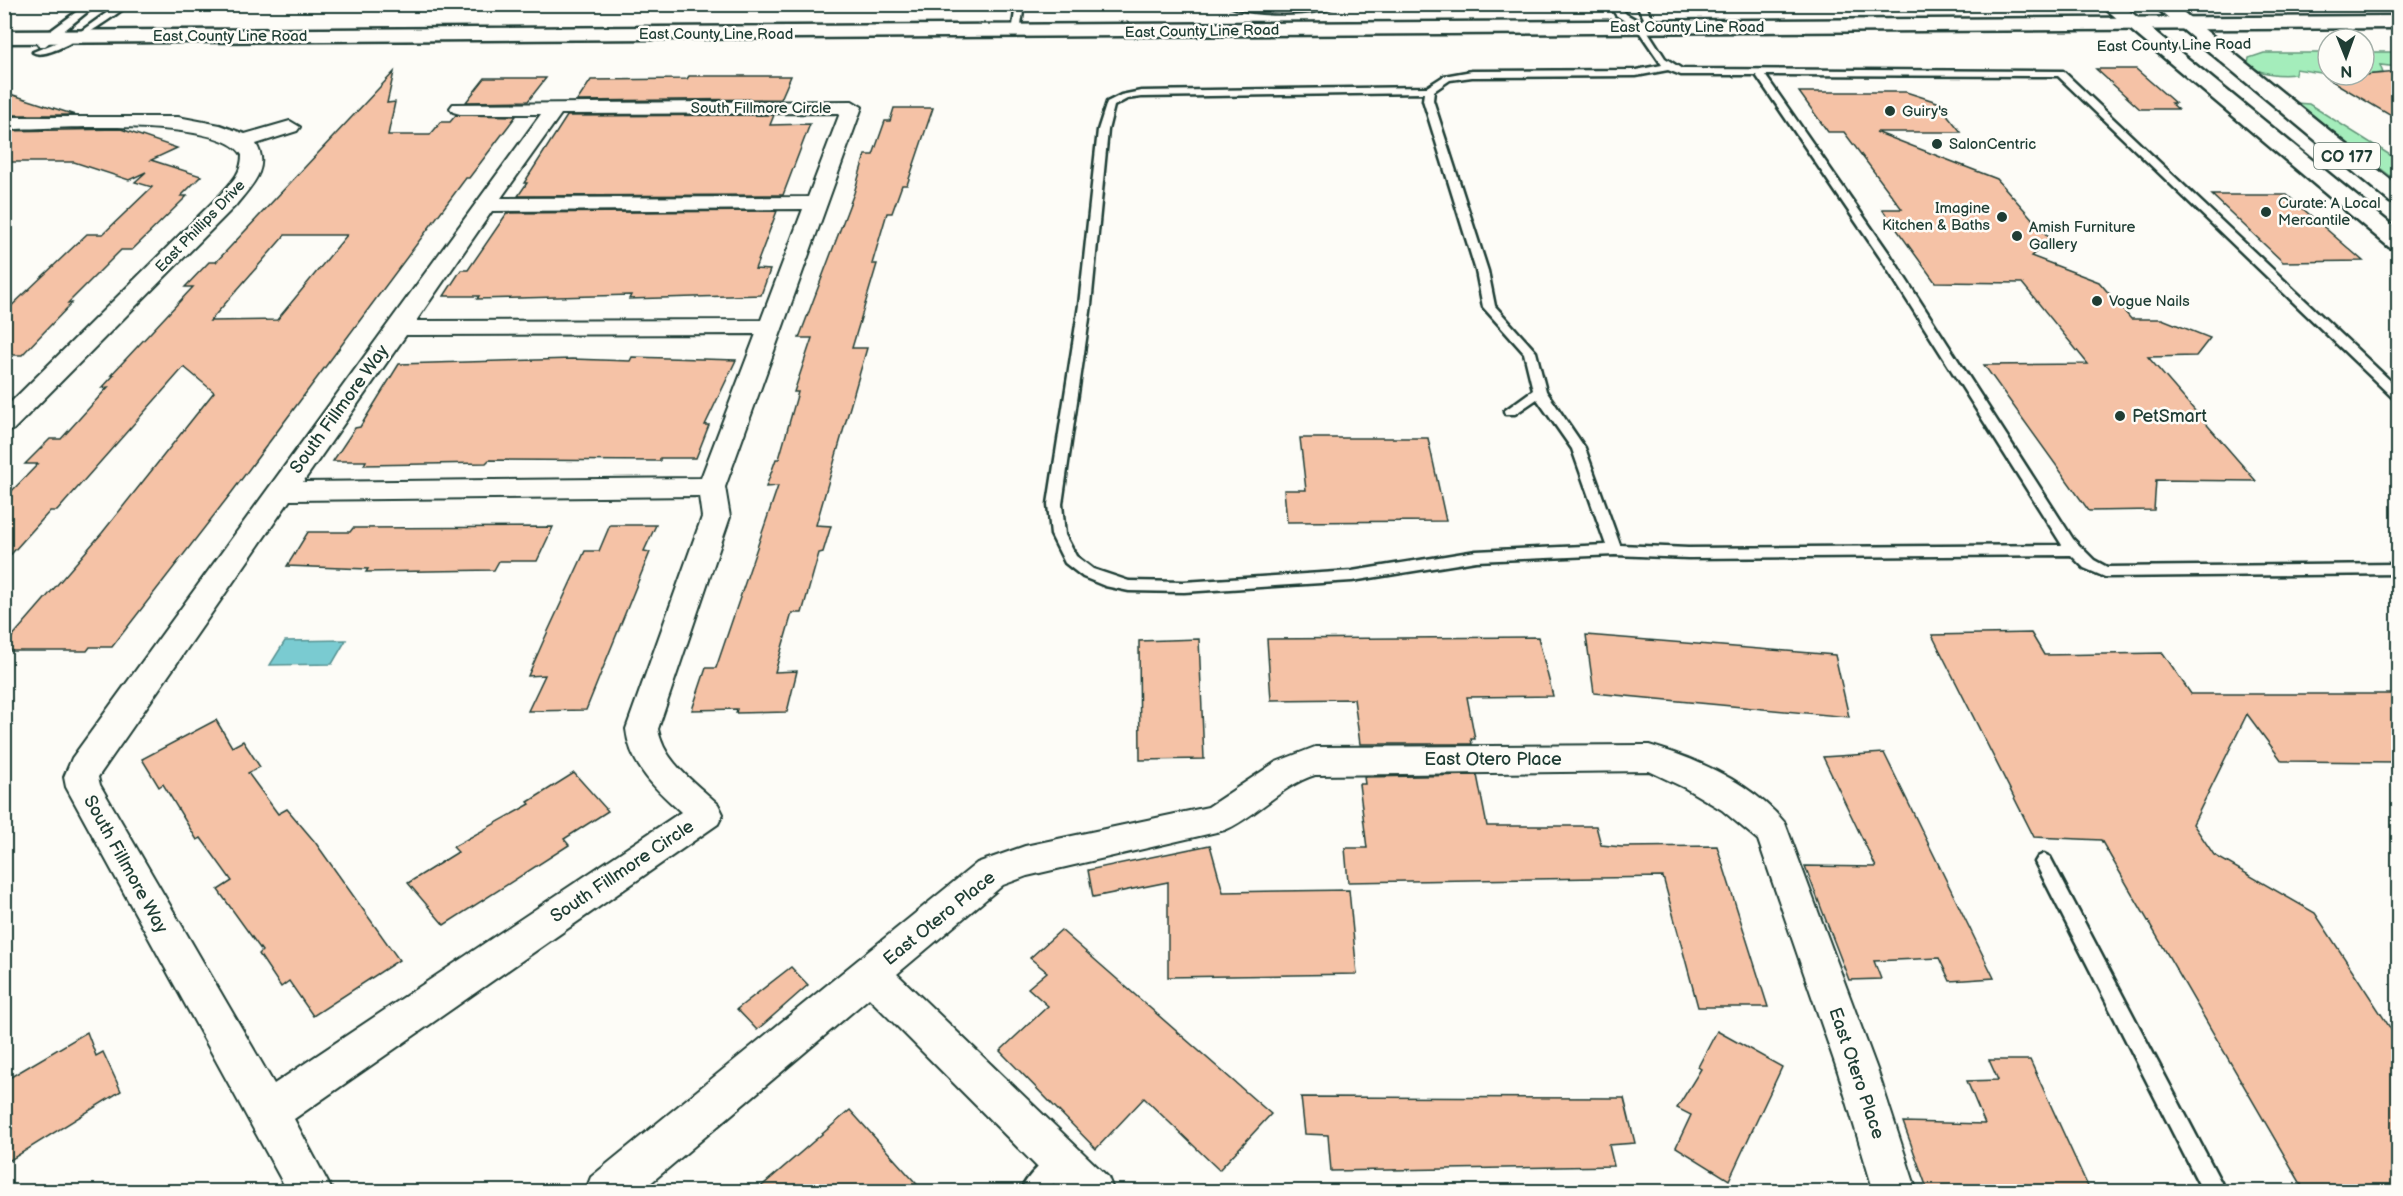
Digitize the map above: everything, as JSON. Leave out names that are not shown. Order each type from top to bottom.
[{"type":"main road","name":"CO 177","points":[[2109,4],[2398,242]]},
{"type":"main road","name":"CO 177","points":[[2161,4],[2398,196]]},
{"type":"main road","name":"East County Line Road","points":[[4,52],[80,36],[1016,33],[2398,22]]},
{"type":"main road","name":"East County Line Road","points":[[4,37],[43,44],[1482,47]]},
{"type":"main road","name":"East County Line Road","points":[[2131,46],[2240,44]]},
{"type":"main road","name":"East County Line Road","points":[[1630,47],[1676,47]]},
{"type":"street","name":"South Fillmore Circle","points":[[267,1113],[706,814],[656,765],[645,747],[642,729],[716,518],[711,487],[852,107],[555,108]]},
{"type":"street","points":[[460,108],[555,108]]},
{"type":"street","name":"South Fillmore Way","points":[[312,1191],[83,787],[81,777],[92,756],[555,108]]},
{"type":"street","points":[[4,123],[178,123],[227,132],[243,141],[290,127]]},
{"type":"street","name":"East Phillips Drive","points":[[4,424],[228,200],[246,178],[253,165],[251,152],[243,141]]},
{"type":"street","points":[[485,204],[818,203]]},
{"type":"street","name":"South Fillmore Way","points":[[397,328],[771,327]]},
{"type":"street","name":"South Fillmore Way","points":[[281,491],[711,487]]},
{"type":"street","name":"East Otero Place","points":[[606,1191],[990,874],[1024,861],[1213,820],[1227,815],[1304,763],[1637,758],[1659,760],[1758,814],[1773,833],[1858,1071],[1896,1191]]},
{"type":"street","name":"East Otero Place","points":[[870,973],[1093,1191]]},
{"type":"lane","points":[[43,44],[93,4]]},
{"type":"lane","points":[[80,36],[125,4]]},
{"type":"lane","points":[[504,4],[564,4]]},
{"type":"lane","points":[[883,4],[930,4]]},
{"type":"lane","points":[[1016,33],[1020,4]]},
{"type":"lane","points":[[1230,4],[1278,9],[1322,8],[1335,4]]},
{"type":"lane","points":[[1613,4],[1619,16],[1640,27],[1668,67]]},
{"type":"lane","points":[[1640,4],[1648,18],[1640,27]]},
{"type":"lane","points":[[2075,550],[1688,553],[1616,550],[1476,556],[1352,576],[1153,587],[1110,582],[1088,573],[1070,559],[1062,548],[1058,535],[1056,492],[1084,313],[1103,130],[1110,104],[1124,97],[1141,94],[1429,90],[1447,78],[1472,74],[1636,73],[1668,67],[1690,73],[2060,73],[2398,395]]},
{"type":"lane","points":[[1760,74],[1885,256],[2075,550],[2089,564],[2105,572],[2398,569]]},
{"type":"lane","points":[[1429,90],[1428,100],[1482,271],[1489,307],[1530,352],[1540,391],[1545,402],[1578,448],[1616,550]]},
{"type":"lane","points":[[2385,382],[2398,382]]},
{"type":"lane","points":[[1510,411],[1540,391]]},
{"type":"lane","points":[[2044,862],[2215,1191]]},
{"type":"lane","points":[[1031,1191],[1061,1161]]},
{"type":"green space","points":[[2376,52],[2398,52],[2398,67],[2380,65],[2383,73],[2376,74]]},
{"type":"green space","points":[[2264,53],[2316,53],[2316,72],[2296,69],[2295,74],[2263,72],[2248,64],[2249,58]]},
{"type":"green space","points":[[2296,103],[2309,104],[2398,160],[2398,182]]},
{"type":"water","points":[[346,640],[332,664],[270,665],[285,641]]},
{"type":"building","points":[[2096,69],[2136,69],[2175,103],[2171,103],[2178,109],[2140,109]]},
{"type":"building","points":[[394,72],[387,103],[395,102],[388,135],[430,135],[441,122],[450,122],[456,115],[516,116],[469,178],[466,178],[232,492],[112,647],[90,647],[87,651],[4,651],[4,646],[102,533],[214,392],[184,367],[57,511],[50,511],[4,562],[4,499],[38,464],[25,464],[50,439],[61,439],[108,387],[102,388],[114,375],[111,375],[193,287],[185,287],[209,262],[216,262]],"holes":[[[285,235],[347,235],[277,320],[210,321]]]},
{"type":"building","points":[[2398,72],[2398,120],[2342,87],[2376,87],[2376,74]]},
{"type":"building","points":[[689,76],[791,76],[781,99],[577,101],[591,80],[687,79]]},
{"type":"building","points":[[485,78],[546,78],[528,101],[466,102]]},
{"type":"building","points":[[4,92],[75,115],[4,115]]},
{"type":"building","points":[[1799,92],[1906,92],[1937,102],[1961,132],[1876,132],[1997,179],[2051,240],[2031,256],[2099,282],[2131,319],[2162,319],[2210,338],[2196,356],[2148,357],[2256,481],[2156,480],[2154,510],[2089,511],[1984,365],[2088,364],[2022,283],[1935,282],[1882,209],[1902,209],[1844,132],[1828,132]]},
{"type":"building","points":[[894,108],[933,108],[907,185],[902,185],[892,213],[887,213],[872,264],[877,264],[852,348],[867,348],[816,525],[831,526],[823,552],[819,553],[802,613],[792,613],[775,672],[797,671],[787,712],[736,713],[737,709],[692,710],[706,668],[716,668],[778,486],[766,487],[776,459],[779,459],[798,392],[794,392],[812,338],[799,338],[854,193],[865,155],[873,155],[885,121],[890,121]]},
{"type":"building","points":[[774,115],[770,125],[810,124],[783,195],[518,196],[567,116]]},
{"type":"building","points":[[121,129],[177,148],[151,160],[201,176],[181,196],[187,196],[132,250],[121,250],[68,303],[72,303],[22,355],[4,355],[4,313],[87,234],[103,234],[152,187],[135,182],[146,172],[129,180],[74,162],[4,162],[4,131]]},
{"type":"building","points":[[2212,195],[2287,195],[2363,261],[2283,262]]},
{"type":"building","points":[[777,211],[755,269],[770,270],[761,295],[629,299],[631,295],[477,299],[479,296],[444,296],[461,270],[468,270],[507,213]]},
{"type":"building","points":[[632,357],[736,360],[705,425],[709,425],[696,458],[660,458],[660,461],[489,460],[486,463],[364,465],[366,461],[333,461],[355,428],[360,427],[399,364],[572,359],[630,361]]},
{"type":"building","points":[[1300,438],[1428,438],[1446,521],[1287,522],[1284,490],[1306,490]]},
{"type":"building","points":[[610,525],[656,525],[644,551],[650,552],[586,710],[528,711],[545,675],[528,676],[585,551],[599,551]]},
{"type":"building","points":[[553,527],[537,561],[499,561],[494,570],[366,572],[368,569],[287,566],[308,532],[350,532],[353,528]]},
{"type":"building","points":[[2031,633],[2044,655],[2163,653],[2191,694],[2398,694],[2398,762],[2282,761],[2247,714],[2193,824],[2214,855],[2315,913],[2398,1040],[2398,1191],[2305,1191],[2101,840],[2034,837],[1932,635]]},
{"type":"building","points":[[1586,635],[1835,655],[1849,717],[1594,693]]},
{"type":"building","points":[[1538,637],[1553,696],[1467,697],[1475,739],[1471,739],[1472,744],[1360,744],[1354,699],[1271,700],[1267,639]]},
{"type":"building","points":[[1199,639],[1204,759],[1140,760],[1139,641]]},
{"type":"building","points":[[216,720],[232,747],[243,741],[260,767],[248,773],[278,814],[287,809],[315,842],[399,960],[313,1016],[289,981],[281,987],[259,954],[262,951],[218,890],[232,881],[201,838],[197,840],[163,784],[159,787],[142,759]]},
{"type":"building","points":[[1884,753],[1994,978],[1950,981],[1939,958],[1874,961],[1881,979],[1849,980],[1805,866],[1876,867],[1823,757]]},
{"type":"building","points":[[574,773],[608,811],[564,839],[569,845],[444,925],[408,883],[458,852],[453,847],[530,804],[528,802]]},
{"type":"building","points":[[1477,775],[1487,826],[1596,826],[1601,845],[1622,847],[1717,846],[1768,1007],[1698,1007],[1663,877],[1348,882],[1345,848],[1367,848],[1359,784],[1365,784],[1364,777]]},
{"type":"building","points":[[1210,845],[1223,892],[1349,890],[1357,974],[1168,977],[1168,882],[1093,897],[1088,870]]},
{"type":"building","points":[[1061,930],[1271,1114],[1219,1170],[1144,1098],[1096,1149],[1000,1051],[1048,1006],[1028,988],[1047,972],[1030,958]]},
{"type":"building","points":[[791,967],[808,985],[757,1030],[737,1009]]},
{"type":"building","points":[[1717,1031],[1782,1067],[1729,1180],[1676,1147],[1691,1115],[1677,1108],[1701,1069],[1698,1067]]},
{"type":"building","points":[[87,1032],[96,1056],[103,1052],[121,1091],[4,1164],[4,1081]]},
{"type":"building","points":[[1989,1060],[2030,1060],[2090,1191],[1928,1191],[1903,1122],[1985,1124],[1967,1081],[1998,1080]]},
{"type":"building","points":[[1301,1097],[1624,1098],[1635,1143],[1609,1145],[1614,1166],[1331,1171],[1328,1135],[1305,1134]]},
{"type":"building","points":[[850,1110],[923,1191],[756,1191]]},
{"type":"place","name":"Guiry's","points":[[1890,111]]},
{"type":"place","name":"SalonCentric","points":[[1937,144]]},
{"type":"place","name":"Curate: A Local Mercantile","points":[[2266,212]]},
{"type":"place","name":"Imagine Kitchen & Baths","points":[[2002,217]]},
{"type":"place","name":"Amish Furniture Gallery","points":[[2017,236]]},
{"type":"place","name":"Vogue Nails","points":[[2097,301]]},
{"type":"place","name":"PetSmart","points":[[2120,416]]}]
